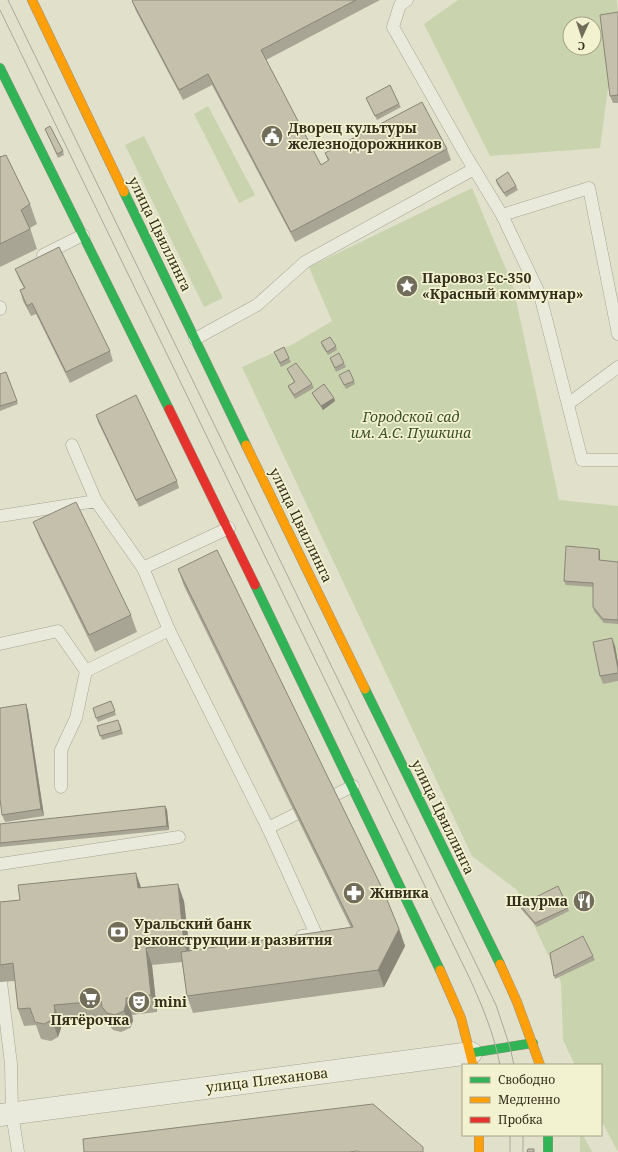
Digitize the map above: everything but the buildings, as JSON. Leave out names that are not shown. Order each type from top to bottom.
[{"type":"main road","name":"улица Цвиллинга","points":[[32,0],[195,339],[499,963],[533,1043],[540,1064]]},
{"type":"main road","points":[[0,68],[229,528],[353,786],[448,987],[461,1018],[472,1059]]},
{"type":"main road","name":"улица Плеханова","points":[[472,1059],[533,1043]]},
{"type":"main road","points":[[479,1136],[480,1152]]},
{"type":"main road","points":[[548,1136],[548,1152]]},
{"type":"street","name":"улица Плеханова","points":[[6,1114],[472,1059]]},
{"type":"lane","points":[[407,0],[400,5],[393,28],[502,215],[540,295],[582,460],[618,460]]},
{"type":"lane","points":[[195,339],[257,305],[305,262],[474,169]]},
{"type":"lane","points":[[502,215],[589,188],[618,334]]},
{"type":"lane","points":[[43,255],[83,236]]},
{"type":"lane","points":[[568,404],[618,367]]},
{"type":"lane","points":[[72,445],[96,501],[143,568],[168,630],[268,828],[316,934],[293,938]]},
{"type":"lane","points":[[0,516],[96,501]]},
{"type":"lane","points":[[143,568],[229,528]]},
{"type":"lane","points":[[86,671],[168,630]]},
{"type":"lane","points":[[0,644],[58,631],[86,671],[76,718],[61,750],[61,787]]},
{"type":"lane","points":[[335,795],[353,786]]},
{"type":"lane","points":[[268,828],[296,814]]},
{"type":"lane","points":[[0,864],[179,837]]},
{"type":"lane","points":[[1,982],[11,1064],[6,1114],[18,1152]]},
{"type":"green space","points":[[458,0],[617,0],[618,14],[600,148],[490,156],[424,24]]},
{"type":"green space","points":[[208,106],[255,195],[239,203],[194,114]]},
{"type":"green space","points":[[144,136],[223,298],[204,307],[125,145]]},
{"type":"green space","name":"Городской сад им. А.С. Пушкина","points":[[472,188],[513,286],[559,500],[618,506],[618,1152],[602,1122],[602,1064],[575,1064],[563,1040],[561,982],[517,890],[472,856],[242,367],[295,343],[332,321],[309,267]]},
{"type":"green space","points":[[580,1136],[584,1136],[592,1152],[580,1152]]},
{"type":"tram line","points":[[8,0],[496,1005],[510,1047],[514,1064]]},
{"type":"tram line","points":[[0,10],[469,977],[487,1020],[500,1064]]},
{"type":"tram line","points":[[510,1136],[510,1152]]},
{"type":"tram line","points":[[523,1136],[523,1152]]},
{"type":"traffic: fast","points":[[0,68],[169,409]]},
{"type":"traffic: fast","points":[[124,192],[246,445]]},
{"type":"traffic: fast","points":[[255,585],[440,970]]},
{"type":"traffic: fast","points":[[365,689],[500,964]]},
{"type":"traffic: fast","points":[[471,1053],[533,1043]]},
{"type":"traffic: fast","points":[[548,1136],[548,1152]]},
{"type":"traffic: slow","points":[[32,0],[124,192]]},
{"type":"traffic: slow","points":[[246,445],[365,689]]},
{"type":"traffic: slow","points":[[500,964],[517,1002],[540,1064]]},
{"type":"traffic: slow","points":[[440,970],[461,1018],[473,1064]]},
{"type":"traffic: slow","points":[[479,1136],[479,1152]]},
{"type":"traffic: jam","points":[[169,409],[255,585]]},
{"type":"place","name":"Дворец культуры железнодорожников","points":[[272,136]]},
{"type":"place","name":"Паровоз Ес-350 «Красный коммунар»","points":[[407,286]]},
{"type":"place","name":"Живика","points":[[354,893]]},
{"type":"place","name":"Шаурма","points":[[584,901]]},
{"type":"place","name":"Уральский банк реконструкции и развития","points":[[118,932]]},
{"type":"place","name":"Пятёрочка","points":[[90,998]]},
{"type":"place","name":"mini","points":[[139,1002]]}]
